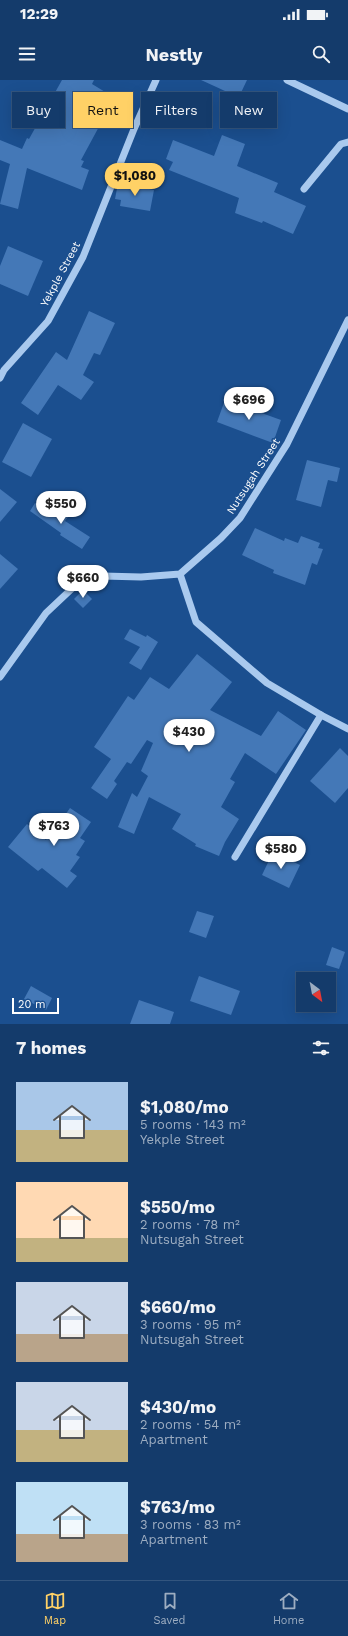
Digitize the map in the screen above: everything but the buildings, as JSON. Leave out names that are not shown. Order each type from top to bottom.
[{"type":"street","name":"Yekple Street","points":[[0,378],[4,370],[48,321],[83,257],[134,129],[156,80]]},
{"type":"street","points":[[286,80],[348,109]]},
{"type":"street","points":[[304,189],[342,144],[348,142]]},
{"type":"street","name":"Nutsugah Street","points":[[180,574],[221,538],[240,518],[287,444],[346,329],[348,320]]},
{"type":"street","points":[[0,677],[46,613],[80,581],[103,576],[141,577],[180,574],[196,622],[267,683],[348,729]]},
{"type":"street","points":[[235,857],[321,715]]}]
